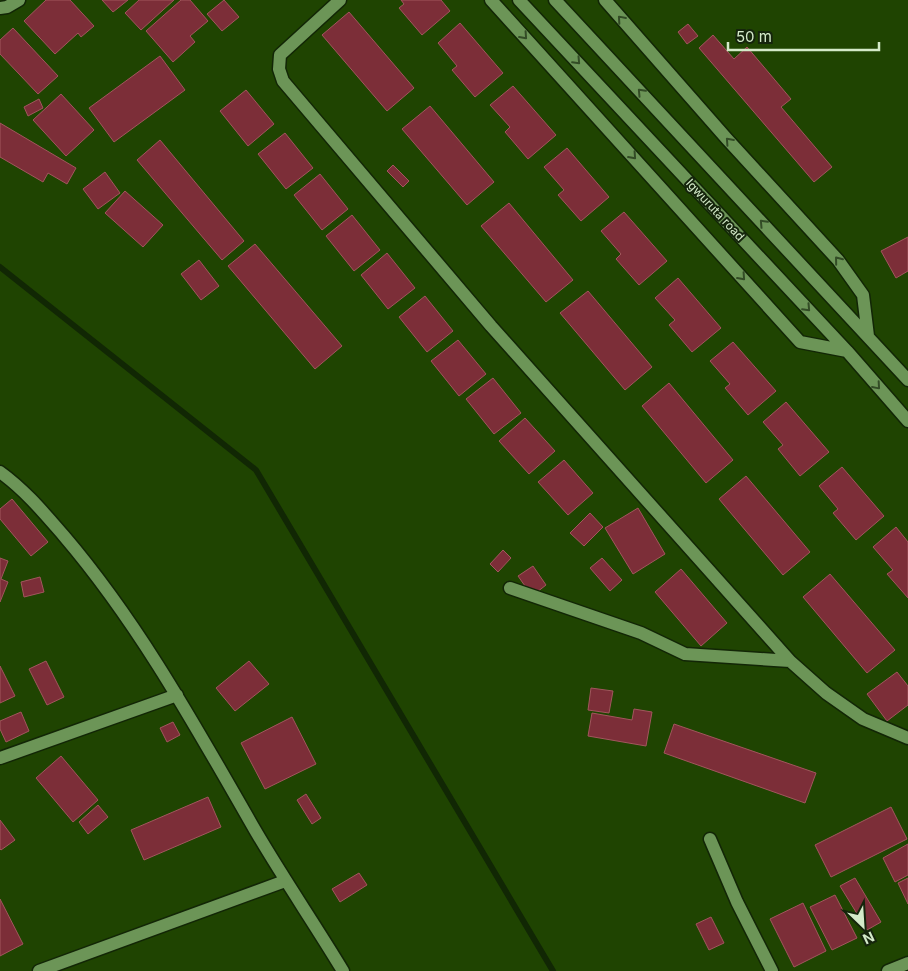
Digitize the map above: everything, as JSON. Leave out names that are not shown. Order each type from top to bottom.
[{"type":"street","points":[[0,8],[8,7],[19,0]]},
{"type":"street","points":[[340,0],[280,55],[279,69],[283,81],[491,326],[790,661],[826,693],[863,719],[908,738]]},
{"type":"street","points":[[491,0],[800,342],[847,351]]},
{"type":"street","name":"Igwuruta road","points":[[519,0],[847,351],[908,421]]},
{"type":"street","points":[[555,0],[908,380]]},
{"type":"street","points":[[605,0],[727,139],[838,260],[864,294],[868,336]]},
{"type":"street","points":[[0,472],[25,491],[78,553],[111,596],[177,695],[285,881],[343,971]]},
{"type":"street","points":[[510,588],[640,633],[685,654],[790,661]]},
{"type":"street","points":[[0,758],[177,695]]},
{"type":"street","points":[[710,839],[737,902],[772,971]]},
{"type":"street","points":[[39,971],[285,881]]},
{"type":"street","points":[[888,971],[908,963]]},
{"type":"building","points":[[46,0],[70,0],[94,26],[81,37],[78,33],[55,54],[24,21]]},
{"type":"building","points":[[102,0],[128,0],[113,12]]},
{"type":"building","points":[[139,0],[174,0],[141,30],[125,13]]},
{"type":"building","points":[[181,0],[190,0],[208,21],[190,36],[195,42],[173,62],[146,31]]},
{"type":"building","points":[[224,0],[239,17],[222,31],[207,14]]},
{"type":"building","points":[[401,0],[441,0],[450,11],[422,35],[399,8],[404,4]]},
{"type":"building","points":[[349,12],[414,88],[387,111],[322,35]]},
{"type":"building","points":[[460,23],[503,73],[475,97],[452,70],[457,66],[438,43]]},
{"type":"building","points":[[688,24],[698,36],[687,44],[678,32]]},
{"type":"building","points":[[13,28],[58,76],[38,94],[0,54],[0,40]]},
{"type":"building","points":[[713,35],[734,59],[747,47],[791,99],[781,107],[832,167],[814,182],[699,48]]},
{"type":"building","points":[[160,56],[185,90],[114,142],[89,108]]},
{"type":"building","points":[[513,86],[556,135],[528,159],[505,132],[510,127],[490,105]]},
{"type":"building","points":[[246,90],[274,124],[248,146],[220,111]]},
{"type":"building","points":[[61,94],[94,130],[66,156],[33,120]]},
{"type":"building","points":[[39,99],[43,108],[28,116],[24,107]]},
{"type":"building","points":[[430,106],[494,182],[467,205],[402,129]]},
{"type":"building","points":[[0,123],[76,168],[67,184],[48,173],[43,182],[0,157]]},
{"type":"building","points":[[285,133],[313,168],[286,189],[258,154]]},
{"type":"building","points":[[160,140],[244,241],[222,260],[137,160]]},
{"type":"building","points":[[567,148],[609,197],[581,221],[558,195],[564,190],[544,167]]},
{"type":"building","points":[[393,165],[409,181],[403,187],[387,171]]},
{"type":"building","points":[[105,172],[120,193],[98,209],[83,189]]},
{"type":"building","points":[[320,174],[348,209],[322,230],[294,195]]},
{"type":"building","points":[[125,191],[163,225],[143,247],[105,213]]},
{"type":"building","points":[[509,203],[573,280],[546,302],[481,226]]},
{"type":"building","points":[[624,212],[667,261],[639,285],[616,259],[621,254],[601,231]]},
{"type":"building","points":[[352,215],[380,250],[354,271],[326,236]]},
{"type":"building","points":[[908,237],[908,271],[896,278],[881,251]]},
{"type":"building","points":[[255,244],[342,346],[315,369],[228,266]]},
{"type":"building","points":[[387,253],[415,288],[388,309],[361,275]]},
{"type":"building","points":[[199,260],[219,286],[201,300],[181,274]]},
{"type":"building","points":[[678,278],[721,328],[692,352],[669,325],[675,320],[655,298]]},
{"type":"building","points":[[588,291],[652,367],[625,390],[560,313]]},
{"type":"building","points":[[425,296],[453,331],[427,352],[399,317]]},
{"type":"building","points":[[458,340],[486,374],[459,396],[431,361]]},
{"type":"building","points":[[733,342],[776,391],[748,415],[725,388],[730,384],[710,361]]},
{"type":"building","points":[[493,378],[521,413],[494,434],[466,399]]},
{"type":"building","points":[[669,383],[733,460],[706,483],[642,406]]},
{"type":"building","points":[[786,402],[829,452],[800,476],[778,449],[783,445],[763,422]]},
{"type":"building","points":[[525,418],[555,451],[529,474],[499,441]]},
{"type":"building","points":[[564,460],[593,493],[568,515],[538,482]]},
{"type":"building","points":[[842,467],[884,516],[856,540],[833,513],[838,509],[819,486]]},
{"type":"building","points":[[746,476],[810,552],[783,575],[719,499]]},
{"type":"building","points":[[12,499],[48,542],[31,556],[0,519],[0,509]]},
{"type":"building","points":[[638,508],[665,554],[633,574],[605,528]]},
{"type":"building","points":[[590,513],[603,527],[584,546],[570,533]]},
{"type":"building","points":[[896,527],[908,542],[908,598],[887,574],[893,570],[873,547]]},
{"type":"building","points":[[503,550],[511,558],[498,572],[490,564]]},
{"type":"building","points":[[0,558],[8,561],[1,579],[8,582],[0,602]]},
{"type":"building","points":[[602,558],[622,580],[610,591],[590,568]]},
{"type":"building","points":[[533,566],[546,585],[532,596],[518,576]]},
{"type":"building","points":[[681,569],[727,623],[701,646],[655,592]]},
{"type":"building","points":[[830,574],[895,650],[867,673],[803,597]]},
{"type":"building","points":[[40,577],[44,592],[24,597],[21,582]]},
{"type":"building","points":[[46,661],[64,697],[47,705],[29,669]]},
{"type":"building","points":[[249,661],[269,684],[235,711],[216,688]]},
{"type":"building","points":[[0,666],[15,696],[0,703]]},
{"type":"building","points":[[897,672],[908,686],[908,705],[887,721],[867,694]]},
{"type":"building","points":[[591,688],[613,691],[609,713],[588,710]]},
{"type":"building","points":[[634,709],[652,712],[646,746],[588,736],[592,713],[632,720]]},
{"type":"building","points":[[21,712],[29,731],[6,742],[0,729],[0,721]]},
{"type":"building","points":[[292,717],[316,764],[265,789],[241,743]]},
{"type":"building","points":[[173,722],[180,735],[167,742],[160,728]]},
{"type":"building","points":[[674,724],[816,773],[805,803],[664,753]]},
{"type":"building","points":[[61,756],[98,800],[73,822],[36,778]]},
{"type":"building","points":[[306,794],[321,818],[312,824],[297,800]]},
{"type":"building","points":[[208,797],[221,827],[144,860],[131,830]]},
{"type":"building","points":[[98,805],[108,817],[88,834],[79,822]]},
{"type":"building","points":[[891,807],[907,839],[831,877],[815,845]]},
{"type":"building","points":[[0,820],[15,840],[1,850],[0,849]]},
{"type":"building","points":[[908,844],[908,875],[895,882],[883,858]]},
{"type":"building","points":[[359,873],[367,885],[340,902],[332,889]]},
{"type":"building","points":[[855,878],[881,922],[867,930],[840,886]]},
{"type":"building","points":[[908,878],[908,904],[898,883]]},
{"type":"building","points":[[835,895],[857,938],[832,950],[810,907]]},
{"type":"building","points":[[0,899],[23,944],[0,956]]},
{"type":"building","points":[[803,903],[826,951],[794,967],[770,919]]},
{"type":"building","points":[[711,917],[724,943],[709,950],[696,924]]},
{"type":"waterway","points":[[0,267],[256,470],[553,971]]}]
